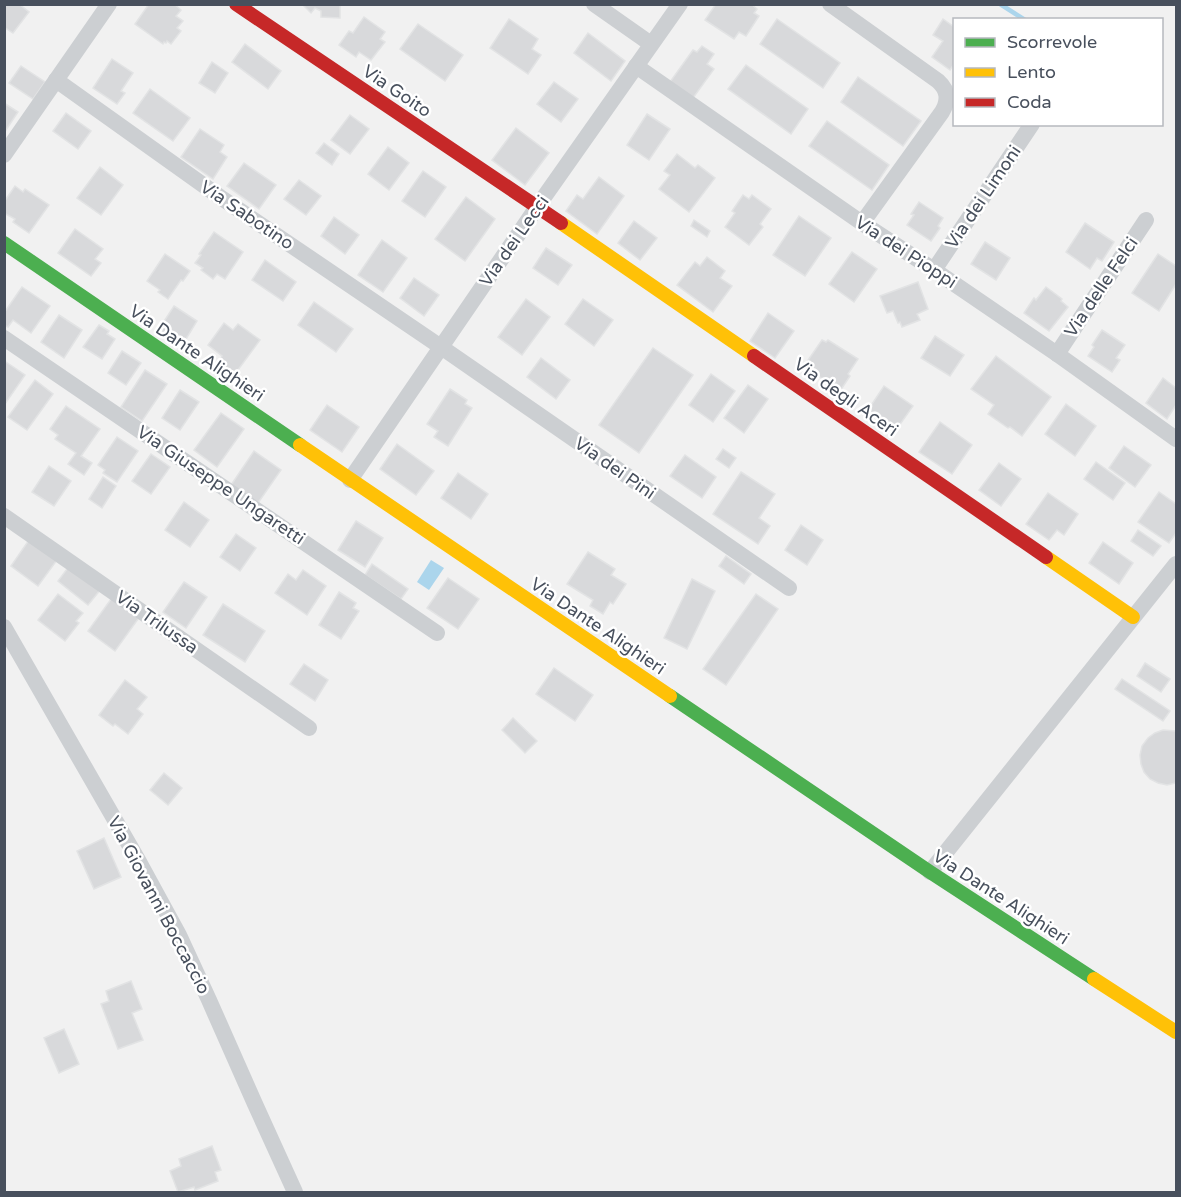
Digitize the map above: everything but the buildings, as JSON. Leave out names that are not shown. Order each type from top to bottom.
[{"type":"street","points":[[4,155],[109,4]]},
{"type":"street","name":"Via Goito","points":[[236,4],[537,207]]},
{"type":"street","points":[[594,4],[651,44]]},
{"type":"street","name":"Via dei Lecci","points":[[350,480],[537,207],[680,4]]},
{"type":"street","points":[[830,4],[938,81],[946,92],[946,106],[862,223]]},
{"type":"street","name":"Via dei Pioppi","points":[[636,66],[1176,438]]},
{"type":"street","name":"Via Sabotino","points":[[56,80],[220,197],[441,347]]},
{"type":"street","name":"Via dei Limoni","points":[[934,270],[1031,126]]},
{"type":"street","name":"Via degli Aceri","points":[[537,207],[1133,617]]},
{"type":"street","name":"Via delle Felci","points":[[1057,354],[1146,220]]},
{"type":"street","name":"Via Dante Alighieri","points":[[4,243],[930,872],[1176,1032]]},
{"type":"street","name":"Via Giuseppe Ungaretti","points":[[4,338],[437,633]]},
{"type":"street","name":"Via dei Pini","points":[[441,347],[789,588]]},
{"type":"street","name":"Via Trilussa","points":[[4,516],[309,728]]},
{"type":"street","points":[[930,872],[1176,564]]},
{"type":"street","name":"Via Giovanni Boccaccio","points":[[4,627],[179,935],[295,1192]]},
{"type":"water","points":[[431,560],[444,568],[429,590],[417,582]]},
{"type":"waterway","points":[[1000,4],[1022,18]]},
{"type":"traffic: fast","points":[[4,243],[300,445]]},
{"type":"traffic: fast","points":[[670,696],[930,872],[1094,979]]},
{"type":"traffic: slow","points":[[561,223],[754,356]]},
{"type":"traffic: slow","points":[[300,445],[670,696]]},
{"type":"traffic: slow","points":[[1046,557],[1133,617]]},
{"type":"traffic: slow","points":[[1094,979],[1176,1032]]},
{"type":"traffic: jam","points":[[236,4],[561,223]]},
{"type":"traffic: jam","points":[[754,356],[1046,557]]}]
